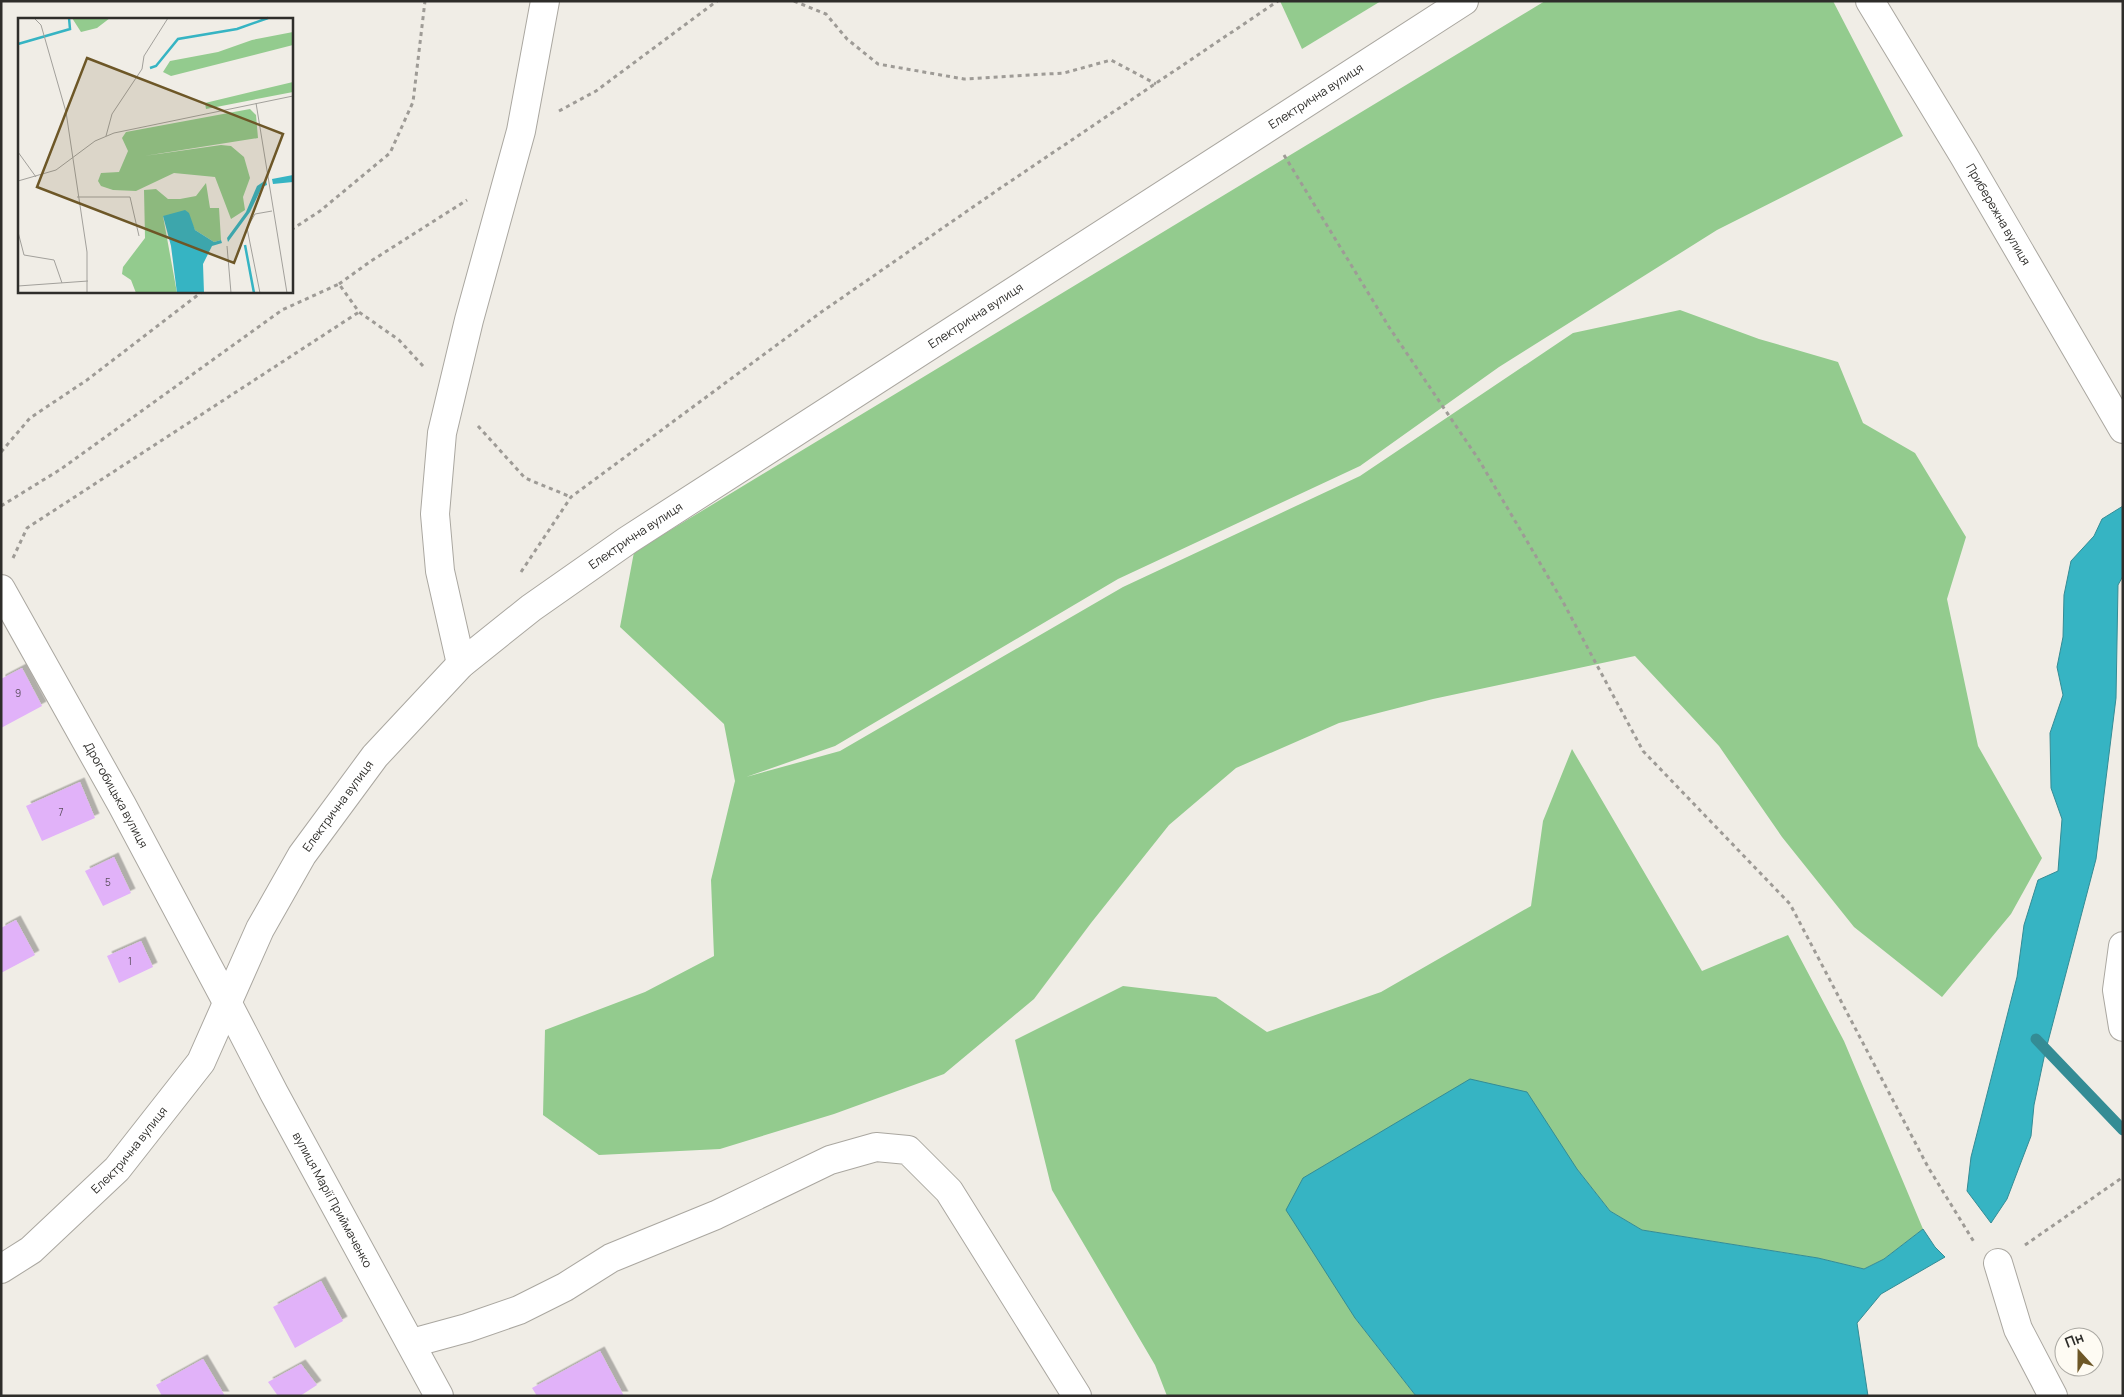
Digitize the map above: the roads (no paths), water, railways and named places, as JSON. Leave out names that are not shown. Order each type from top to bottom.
[{"type":"street","points":[[461,664],[440,571],[435,514],[442,433],[469,320],[521,131],[545,1]]},
{"type":"street","name":"Електрична вулиця","points":[[1,1269],[31,1250],[117,1169],[201,1062],[260,929],[302,855],[375,756],[461,664],[531,608],[628,540],[1464,1]]},
{"type":"street","name":"Прибережна вулиця","points":[[1870,1],[1964,156],[2123,429]]},
{"type":"street","name":"Дрогобицька вулиця","points":[[1,589],[228,1004]]},
{"type":"street","points":[[2123,946],[2117,990],[2123,1026]]},
{"type":"street","name":"вулиця Марії Приймаченко","points":[[228,1004],[274,1093],[412,1343],[439,1396]]},
{"type":"street","points":[[412,1343],[467,1328],[519,1310],[565,1287],[611,1258],[716,1214],[830,1160],[876,1147],[908,1150],[949,1191],[1077,1396]]},
{"type":"street","points":[[1998,1263],[2018,1328],[2053,1396]]},
{"type":"water","points":[[2123,506],[2123,576],[2118,585],[2116,698],[2096,859],[2045,1053],[2034,1105],[2031,1136],[2007,1199],[1991,1223],[1967,1191],[1971,1157],[2017,977],[2024,925],[2038,880],[2058,871],[2062,819],[2051,788],[2050,733],[2063,695],[2057,667],[2063,637],[2064,595],[2071,561],[2094,536],[2102,519]]},
{"type":"water","points":[[1470,1079],[1527,1092],[1577,1169],[1610,1211],[1642,1230],[1818,1258],[1864,1269],[1884,1259],[1923,1229],[1935,1247],[1945,1257],[1881,1294],[1857,1323],[1868,1396],[1416,1396],[1355,1318],[1286,1210],[1303,1178]]},
{"type":"waterway","points":[[2036,1039],[2123,1130]]}]
